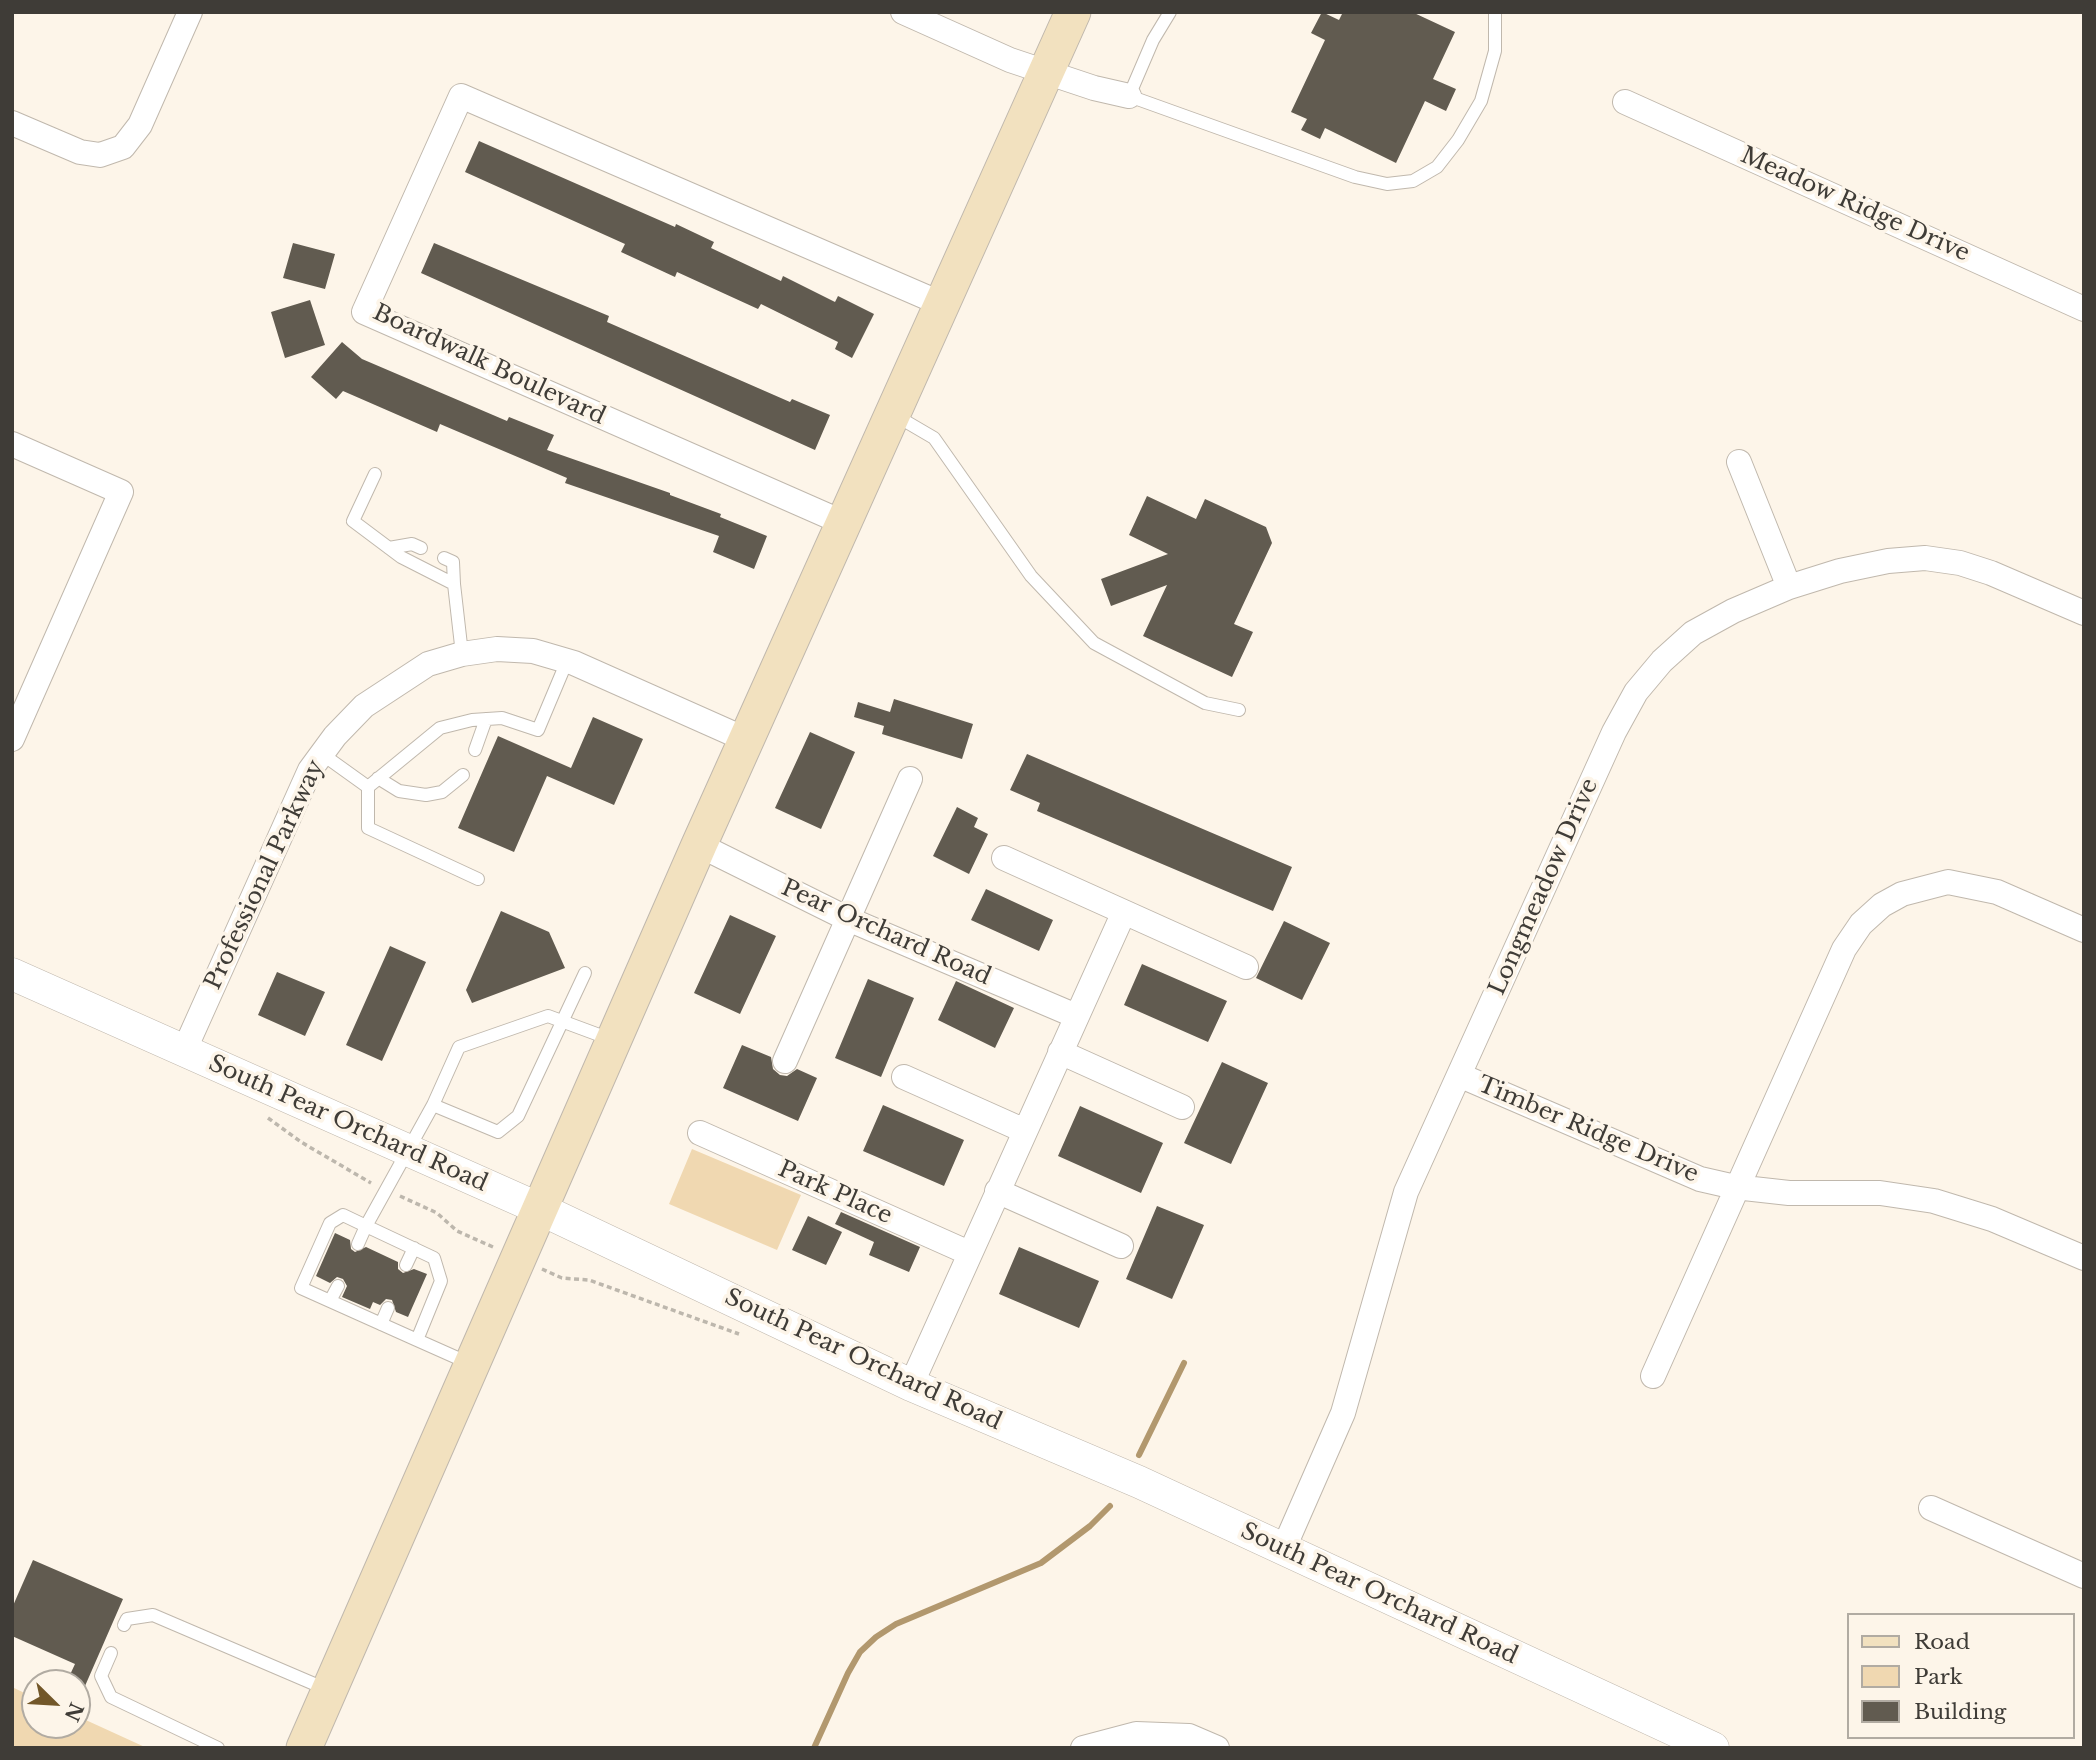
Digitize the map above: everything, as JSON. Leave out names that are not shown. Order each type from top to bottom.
[{"type":"main road","points":[[304,1748],[699,845],[1073,12]]},
{"type":"street","points":[[12,123],[80,152],[100,155],[123,146],[140,125],[190,12]]},
{"type":"street","points":[[904,12],[1010,60],[1094,88],[1129,96]]},
{"type":"street","name":"Boardwalk Boulevard","points":[[844,523],[364,312],[461,96],[942,304]]},
{"type":"street","name":"Meadow Ridge Drive","points":[[1626,102],[2084,309]]},
{"type":"street","points":[[12,444],[121,492],[12,739]]},
{"type":"street","points":[[1739,462],[1789,587]]},
{"type":"street","name":"Longmeadow Drive","points":[[1283,1550],[1343,1413],[1406,1192],[1614,732],[1636,692],[1662,661],[1693,633],[1789,587],[1840,570],[1888,561],[1925,558],[1961,563],[2084,613]]},
{"type":"street","name":"Professional Parkway","points":[[184,1051],[310,770],[364,706],[428,664],[462,654],[497,649],[521,650],[567,661],[747,740]]},
{"type":"street","points":[[785,1060],[910,779]]},
{"type":"street","name":"Pear Orchard Road","points":[[699,845],[848,919],[1076,1016]]},
{"type":"street","points":[[1004,858],[1246,967]]},
{"type":"street","points":[[1653,1376],[1735,1187],[1844,949],[1861,924],[1882,905],[1926,886],[1948,882],[1997,891],[2084,930]]},
{"type":"street","points":[[911,1385],[1124,912]]},
{"type":"street","name":"South Pear Orchard Road","points":[[12,974],[540,1209],[911,1385],[1139,1482],[1679,1741],[1713,1748]]},
{"type":"street","points":[[1060,1052],[1182,1107]]},
{"type":"street","name":"Timber Ridge Drive","points":[[1459,1075],[1649,1160],[1700,1179],[1735,1187],[1789,1193],[1880,1193],[1934,1201],[1992,1219],[2084,1258]]},
{"type":"street","points":[[904,1077],[1025,1130]]},
{"type":"street","name":"Park Place","points":[[700,1133],[970,1253]]},
{"type":"street","points":[[997,1191],[1121,1246]]},
{"type":"street","points":[[1931,1508],[2084,1576]]},
{"type":"street","points":[[1083,1748],[1136,1734],[1189,1736],[1217,1748]]},
{"type":"lane","points":[[1170,12],[1153,40],[1129,96],[1355,177],[1387,184],[1413,181],[1437,167],[1458,140],[1481,102],[1495,51],[1495,12]]},
{"type":"lane","points":[[893,414],[934,438],[943,448],[985,515],[1031,576],[1094,643],[1205,704],[1239,710]]},
{"type":"lane","points":[[375,474],[354,521],[389,548],[454,584]]},
{"type":"lane","points":[[389,548],[412,544],[421,548]]},
{"type":"lane","points":[[444,558],[453,562],[462,654]]},
{"type":"lane","points":[[478,880],[368,828],[368,787],[440,728],[502,718],[538,730],[567,661]]},
{"type":"lane","points":[[475,750],[486,719]]},
{"type":"lane","points":[[322,754],[368,787]]},
{"type":"lane","points":[[378,778],[399,791],[426,795],[442,792],[463,775]]},
{"type":"lane","points":[[433,1105],[475,1117],[499,1132],[518,1116],[585,972]]},
{"type":"lane","points":[[358,1244],[433,1105],[459,1047],[548,1016],[614,1040]]},
{"type":"lane","points":[[509,1042],[516,1027]]},
{"type":"lane","points":[[417,1340],[441,1281],[434,1258],[343,1215],[330,1223],[301,1288],[472,1365]]},
{"type":"lane","points":[[406,1265],[414,1248]]},
{"type":"lane","points":[[330,1301],[338,1286]]},
{"type":"lane","points":[[381,1324],[388,1308]]},
{"type":"lane","points":[[124,1625],[127,1619],[153,1615],[329,1691]]},
{"type":"lane","points":[[111,1653],[102,1676],[111,1698],[218,1748]]},
{"type":"green space","points":[[692,1149],[801,1195],[777,1250],[669,1204]]},
{"type":"green space","points":[[12,1687],[21,1691],[21,1739],[91,1739],[91,1722],[147,1748],[12,1748]]},
{"type":"building","points":[[1322,12],[1339,20],[1343,12],[1412,12],[1455,32],[1433,79],[1456,89],[1446,111],[1425,101],[1396,163],[1325,128],[1320,139],[1301,130],[1307,119],[1291,112],[1325,40],[1311,33]]},
{"type":"building","points":[[479,141],[675,227],[676,224],[714,242],[711,248],[781,281],[783,276],[835,302],[838,296],[874,314],[852,358],[835,349],[838,342],[761,304],[758,309],[677,272],[675,277],[621,252],[625,244],[465,172]]},
{"type":"building","points":[[293,243],[335,254],[325,289],[283,278]]},
{"type":"building","points":[[434,243],[609,316],[607,322],[790,402],[792,399],[830,415],[815,450],[421,273]]},
{"type":"building","points":[[310,300],[325,345],[285,358],[271,312]]},
{"type":"building","points":[[342,342],[362,359],[507,421],[509,417],[554,435],[547,450],[670,493],[767,536],[754,569],[713,552],[719,536],[565,483],[567,478],[440,424],[437,432],[343,391],[336,399],[311,377]]},
{"type":"building","points":[[1147,496],[1196,519],[1205,499],[1266,527],[1272,543],[1234,624],[1253,632],[1232,677],[1143,636],[1167,585],[1111,606],[1101,579],[1168,554],[1129,535]]},
{"type":"building","points":[[894,699],[973,724],[962,759],[882,734],[884,726],[854,717],[858,702],[890,712]]},
{"type":"building","points":[[593,717],[643,739],[614,805],[547,776],[514,852],[458,828],[498,736],[571,768]]},
{"type":"building","points":[[810,732],[855,752],[821,829],[775,808]]},
{"type":"building","points":[[1027,754],[1292,867],[1273,911],[1037,811],[1040,803],[1010,790]]},
{"type":"building","points":[[957,807],[978,818],[974,827],[988,834],[969,874],[933,856]]},
{"type":"building","points":[[986,889],[1053,920],[1039,951],[971,920]]},
{"type":"building","points":[[501,911],[549,932],[565,968],[472,1003],[466,990]]},
{"type":"building","points":[[730,915],[776,936],[740,1014],[694,993]]},
{"type":"building","points":[[1284,921],[1330,943],[1302,1000],[1256,978]]},
{"type":"building","points":[[390,946],[426,962],[382,1061],[346,1045]]},
{"type":"building","points":[[1142,964],[1227,1001],[1208,1042],[1124,1005]]},
{"type":"building","points":[[277,972],[325,992],[305,1036],[258,1015]]},
{"type":"building","points":[[868,979],[914,998],[881,1077],[835,1058]]},
{"type":"building","points":[[956,981],[1014,1008],[995,1048],[938,1020]]},
{"type":"building","points":[[742,1045],[771,1057],[773,1069],[780,1075],[787,1076],[797,1069],[817,1078],[798,1121],[723,1088]]},
{"type":"building","points":[[1222,1062],[1268,1083],[1231,1164],[1184,1143]]},
{"type":"building","points":[[883,1105],[964,1140],[944,1186],[863,1151]]},
{"type":"building","points":[[1080,1106],[1163,1143],[1141,1193],[1058,1156]]},
{"type":"building","points":[[1157,1206],[1204,1225],[1172,1299],[1126,1279]]},
{"type":"building","points":[[841,1212],[920,1247],[909,1272],[869,1255],[874,1242],[835,1224]]},
{"type":"building","points":[[808,1216],[842,1232],[826,1265],[792,1250]]},
{"type":"building","points":[[335,1233],[350,1240],[351,1249],[355,1252],[366,1247],[398,1262],[398,1269],[403,1273],[414,1269],[427,1274],[408,1317],[396,1312],[392,1300],[386,1299],[380,1305],[373,1302],[370,1309],[342,1297],[347,1286],[343,1279],[337,1277],[330,1283],[316,1276]]},
{"type":"building","points":[[1019,1247],[1099,1281],[1079,1328],[999,1294]]},
{"type":"building","points":[[33,1560],[123,1599],[91,1672],[91,1669],[73,1669],[75,1664],[12,1636],[12,1608]]},
{"type":"waterway","points":[[1139,1455],[1184,1363]]},
{"type":"waterway","points":[[814,1748],[848,1673],[860,1652],[876,1637],[896,1624],[1041,1563],[1090,1526],[1110,1506]]}]
